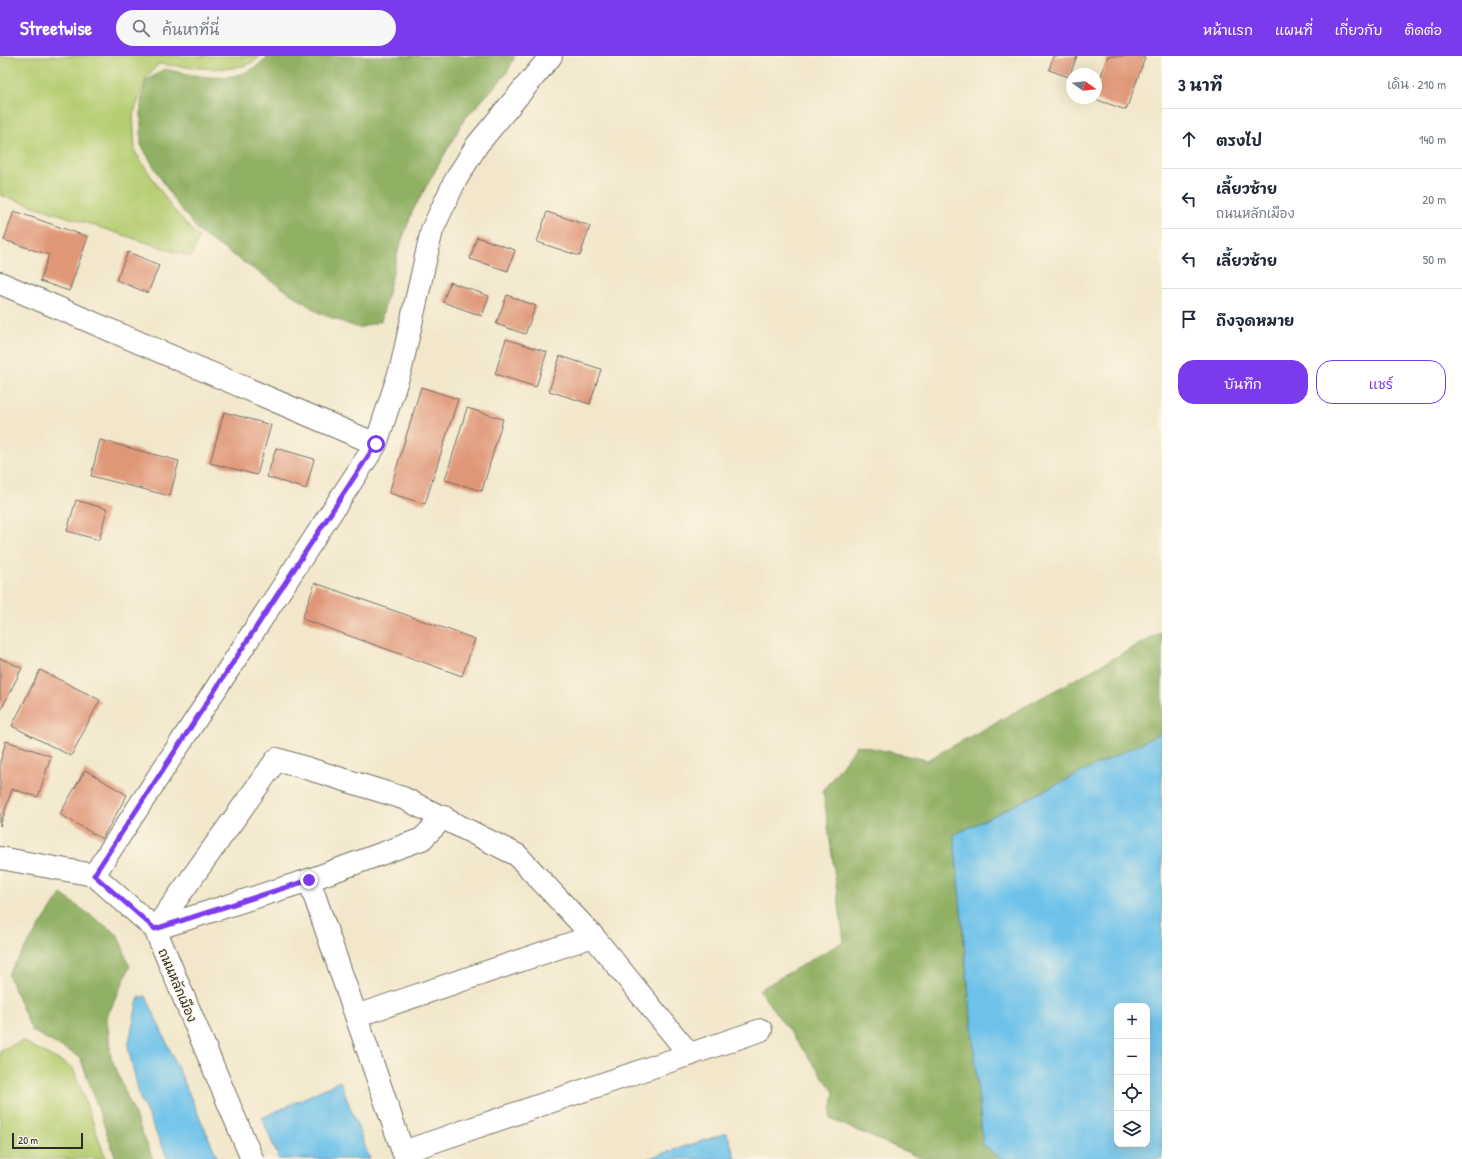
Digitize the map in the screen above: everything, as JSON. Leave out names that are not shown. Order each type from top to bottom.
[{"type":"street","points":[[0,858],[94,875],[376,444],[401,368],[432,230],[454,181],[477,145],[551,56]]},
{"type":"street","points":[[0,283],[376,444]]},
{"type":"street","points":[[155,929],[277,759],[402,798],[444,817],[517,855],[593,936],[690,1055]]},
{"type":"street","points":[[155,929],[309,880],[422,839],[444,817]]},
{"type":"street","name":"ถนนหลักเมือง","points":[[94,875],[155,929],[252,1159]]},
{"type":"street","points":[[309,880],[404,1152],[761,1030]]},
{"type":"street","points":[[356,1016],[593,936]]},
{"type":"green space","points":[[0,56],[260,56],[252,62],[241,66],[227,68],[212,69],[158,64],[146,79],[133,115],[135,152],[172,208],[199,238],[191,257],[0,195]]},
{"type":"green space","points":[[268,56],[515,56],[506,74],[464,120],[413,210],[399,248],[381,321],[359,328],[321,314],[200,233],[174,200],[141,145],[141,102],[146,81],[164,69],[198,76],[232,76],[254,68]]},
{"type":"green space","points":[[1162,632],[1162,733],[954,835],[983,1145],[1002,1159],[923,1159],[830,1119],[834,1092],[759,990],[844,941],[823,791],[857,745],[927,760]]},
{"type":"green space","points":[[61,894],[118,935],[130,967],[107,1017],[111,1057],[153,1159],[116,1159],[80,1057],[32,1031],[8,974]]},
{"type":"green space","points":[[23,1041],[73,1068],[106,1159],[0,1159],[0,1050]]},
{"type":"water","points":[[1162,733],[1162,1159],[1002,1159],[983,1145],[954,835]]},
{"type":"water","points":[[146,996],[218,1159],[168,1159],[140,1098],[128,1047],[139,998]]},
{"type":"water","points":[[340,1081],[370,1159],[279,1159],[262,1118]]},
{"type":"water","points":[[727,1133],[736,1159],[646,1159]]},
{"type":"building","points":[[1053,56],[1077,56],[1072,68],[1066,68],[1066,76],[1049,70]]},
{"type":"building","points":[[1108,56],[1139,56],[1145,58],[1126,110],[1102,102],[1102,73]]},
{"type":"building","points":[[14,211],[88,237],[69,291],[40,281],[49,255],[4,240]]},
{"type":"building","points":[[547,212],[590,226],[580,256],[537,242]]},
{"type":"building","points":[[477,237],[515,250],[508,271],[470,259]]},
{"type":"building","points":[[128,252],[159,265],[148,293],[116,280]]},
{"type":"building","points":[[450,282],[489,296],[482,316],[443,302]]},
{"type":"building","points":[[507,295],[536,306],[525,334],[496,324]]},
{"type":"building","points":[[506,339],[547,352],[536,387],[495,374]]},
{"type":"building","points":[[560,356],[601,369],[590,404],[549,391]]},
{"type":"building","points":[[421,387],[458,399],[425,504],[389,493]]},
{"type":"building","points":[[467,408],[503,419],[482,491],[445,480]]},
{"type":"building","points":[[224,412],[271,425],[257,475],[210,463]]},
{"type":"building","points":[[100,440],[179,461],[170,496],[91,476]]},
{"type":"building","points":[[276,448],[314,459],[306,489],[267,477]]},
{"type":"building","points":[[76,500],[107,509],[99,540],[67,531]]},
{"type":"building","points":[[315,583],[475,639],[462,676],[302,619]]},
{"type":"building","points":[[0,658],[22,668],[0,712]]},
{"type":"building","points":[[40,670],[100,700],[71,756],[12,726]]},
{"type":"building","points":[[6,741],[51,756],[38,797],[12,789],[0,826],[0,762]]},
{"type":"building","points":[[85,770],[127,795],[102,839],[60,814]]},
{"type":"route","points":[[309,880],[155,929],[94,875],[376,444]]}]
